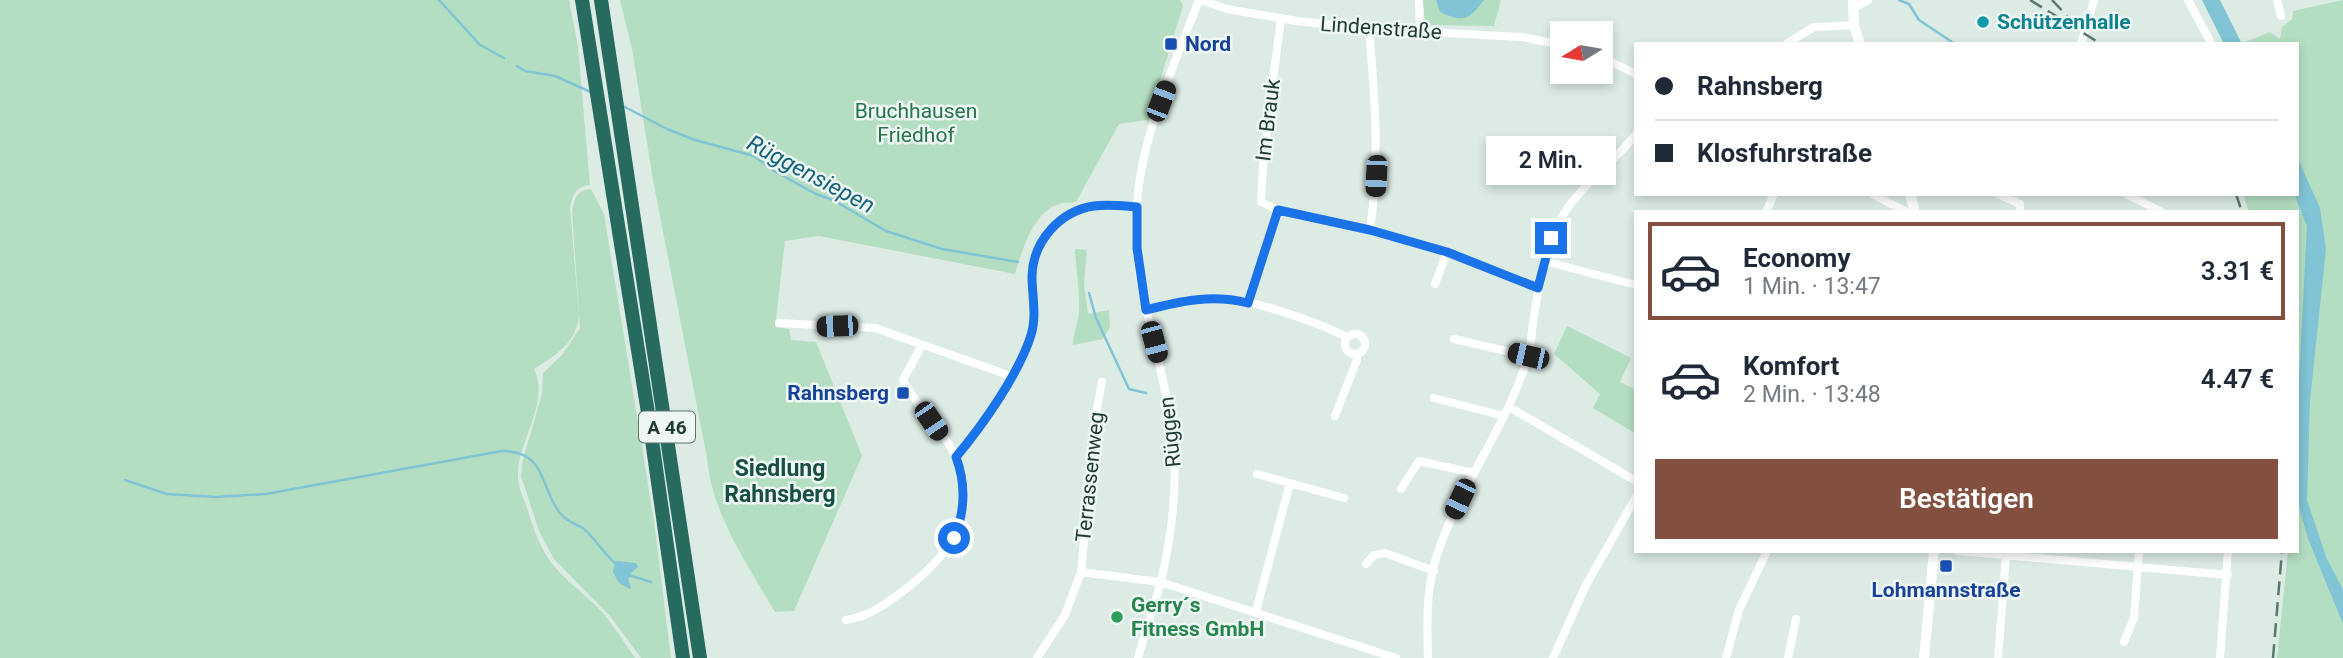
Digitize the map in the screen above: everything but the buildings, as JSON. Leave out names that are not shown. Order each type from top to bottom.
[{"type":"highway","name":"A 46","points":[[582,0],[649,419],[683,658]]},
{"type":"highway","name":"A 46","points":[[601,0],[701,658]]},
{"type":"street","name":"Lindenstraße","points":[[1200,0],[1227,9],[1369,29],[1521,37],[1550,43]]},
{"type":"street","name":"Rüggen","points":[[1138,658],[1160,582],[1173,507],[1174,451],[1165,387],[1146,310],[1137,248],[1137,207],[1147,142],[1200,0]]},
{"type":"street","points":[[1419,0],[1420,32]]},
{"type":"street","points":[[1859,42],[1852,5],[1868,0]]},
{"type":"street","points":[[2082,42],[2094,0]]},
{"type":"street","points":[[2188,0],[2210,42]]},
{"type":"street","points":[[2277,0],[2281,16]]},
{"type":"street","name":"Im Brauk","points":[[1278,210],[1265,205],[1260,196],[1281,18]]},
{"type":"street","points":[[1789,42],[1814,27],[1854,25]]},
{"type":"street","points":[[1369,29],[1377,156],[1376,196],[1370,230]]},
{"type":"street","points":[[1614,63],[1634,73]]},
{"type":"street","points":[[1428,658],[1429,600],[1434,571],[1447,529],[1507,411],[1528,356],[1538,288],[1551,238],[1571,203],[1634,136]]},
{"type":"street","points":[[1876,196],[1903,210]]},
{"type":"street","points":[[2002,196],[2020,204],[2020,210]]},
{"type":"street","points":[[2130,196],[2158,210]]},
{"type":"street","points":[[956,457],[983,424],[1027,346],[1032,330],[1033,265],[1045,236],[1063,219],[1082,209],[1101,206],[1137,207]]},
{"type":"street","points":[[1248,303],[1278,210],[1370,230],[1447,252],[1538,288]]},
{"type":"street","points":[[1435,284],[1447,252]]},
{"type":"street","points":[[1544,261],[1634,284]]},
{"type":"street","points":[[1146,310],[1200,298],[1226,299],[1311,322],[1348,337],[1357,334],[1364,340],[1364,348],[1356,354],[1349,353],[1345,347],[1348,337]]},
{"type":"street","points":[[779,323],[869,327],[1011,376]]},
{"type":"street","points":[[1454,339],[1528,356]]},
{"type":"street","points":[[846,620],[863,618],[919,578],[944,554],[954,538],[962,514],[963,485],[956,457],[904,380],[922,345]]},
{"type":"street","points":[[1335,416],[1357,360],[1356,354]]},
{"type":"street","name":"Terrassenweg","points":[[1037,658],[1065,615],[1081,572],[1096,413],[1102,382]]},
{"type":"street","points":[[1434,398],[1507,411],[1634,480]]},
{"type":"street","points":[[1401,489],[1419,461],[1474,473]]},
{"type":"street","points":[[1257,474],[1344,498]]},
{"type":"street","points":[[1256,611],[1290,482]]},
{"type":"street","points":[[1553,658],[1586,585],[1634,501]]},
{"type":"street","points":[[1366,564],[1374,555],[1385,553],[1434,571]]},
{"type":"street","points":[[1726,658],[1739,610],[1766,553]]},
{"type":"street","points":[[1924,658],[1934,553]]},
{"type":"street","points":[[1982,553],[2228,575]]},
{"type":"street","points":[[2124,642],[2134,618],[2139,553]]},
{"type":"street","points":[[2220,658],[2228,553]]},
{"type":"street","points":[[1998,658],[2006,555]]},
{"type":"street","points":[[1081,572],[1160,582],[1396,658]]},
{"type":"street","points":[[1788,658],[1796,619]]},
{"type":"green space","points":[[0,0],[569,0],[578,47],[590,185],[581,187],[576,192],[570,207],[579,316],[574,334],[564,347],[534,369],[538,382],[536,409],[522,451],[518,481],[534,531],[549,559],[560,573],[601,611],[635,658],[0,658]]},
{"type":"green space","name":"Bruchhausen Friedhof","points":[[620,0],[1180,0],[1183,6],[1148,120],[1119,124],[1076,202],[1061,203],[1050,209],[1035,224],[1015,274],[819,236],[785,241],[775,327],[789,329],[791,340],[816,342],[862,456],[794,611],[775,612],[732,538],[710,479],[653,180],[632,49]]},
{"type":"green space","points":[[1423,0],[1501,0],[1494,26],[1425,25]]},
{"type":"green space","points":[[2343,0],[2343,589],[2327,559],[2317,531],[2309,539],[2343,624],[2343,658],[2277,658],[2288,553],[2299,553],[2299,210],[2248,210],[2244,196],[2299,196],[2299,42],[2245,42],[2270,32],[2280,39],[2282,27],[2292,19],[2293,11]]},
{"type":"green space","points":[[591,189],[604,214],[654,521],[671,658],[641,658],[610,616],[554,559],[539,531],[521,476],[523,459],[542,394],[543,373],[562,355],[580,328],[572,212],[577,196],[582,191]]},
{"type":"green space","points":[[1075,249],[1087,250],[1084,284],[1088,314],[1109,310],[1110,327],[1103,339],[1073,345],[1079,312]]},
{"type":"green space","points":[[1567,326],[1631,358],[1620,382],[1634,389],[1634,433],[1593,408],[1600,394],[1554,354]]},
{"type":"water","points":[[1436,0],[1484,0],[1470,15],[1455,18],[1440,12]]},
{"type":"water","points":[[2202,0],[2220,0],[2241,42],[2223,42]]},
{"type":"water","points":[[2299,161],[2320,208],[2326,249],[2310,401],[2307,500],[2327,559],[2343,589],[2343,624],[2308,539],[2299,507],[2299,380],[2307,226],[2295,196],[2299,196]]},
{"type":"water","points":[[617,561],[636,563],[638,567],[628,578],[629,589],[619,583],[613,572]]},
{"type":"waterway","name":"Rüggensiepen","points":[[439,0],[480,45],[504,58]]},
{"type":"waterway","points":[[1899,0],[1909,4],[1919,20],[1952,42]]},
{"type":"waterway","name":"Rüggensiepen","points":[[517,66],[525,71],[555,76],[593,93]]},
{"type":"waterway","name":"Rüggensiepen","points":[[621,105],[695,140],[754,156],[774,171],[816,194],[833,200],[886,231],[942,249],[1018,262]]},
{"type":"waterway","points":[[1089,293],[1096,318],[1129,389],[1146,393]]},
{"type":"waterway","points":[[125,480],[167,494],[216,497],[266,494],[502,451],[517,453],[528,457],[535,464],[553,503],[563,516],[587,531],[616,564]]},
{"type":"waterway","points":[[629,575],[651,582]]},
{"type":"railway","points":[[2030,0],[2098,42]]},
{"type":"railway","points":[[2052,0],[2069,18]]},
{"type":"railway","points":[[2237,196],[2241,210]]},
{"type":"railway","points":[[2273,658],[2282,553]]},
{"type":"place","name":"Schützenhalle","points":[[1983,22]]},
{"type":"place","name":"Nord","points":[[1171,44]]},
{"type":"place","name":"Rahnsberg","points":[[903,393]]},
{"type":"place","name":"Lohmannstraße","points":[[1946,566]]},
{"type":"place","name":"Gerry´s Fitness GmbH","points":[[1117,617]]},
{"type":"district","name":"Siedlung Rahnsberg","points":[[780,481]]},
{"type":"route","points":[[954,538],[962,514],[963,494],[962,476],[956,457],[983,424],[1027,346],[1033,321],[1034,260],[1045,236],[1069,215],[1095,206],[1137,207],[1137,248],[1146,310],[1200,298],[1248,303],[1278,210],[1370,230],[1447,252],[1538,288],[1551,238]]}]
